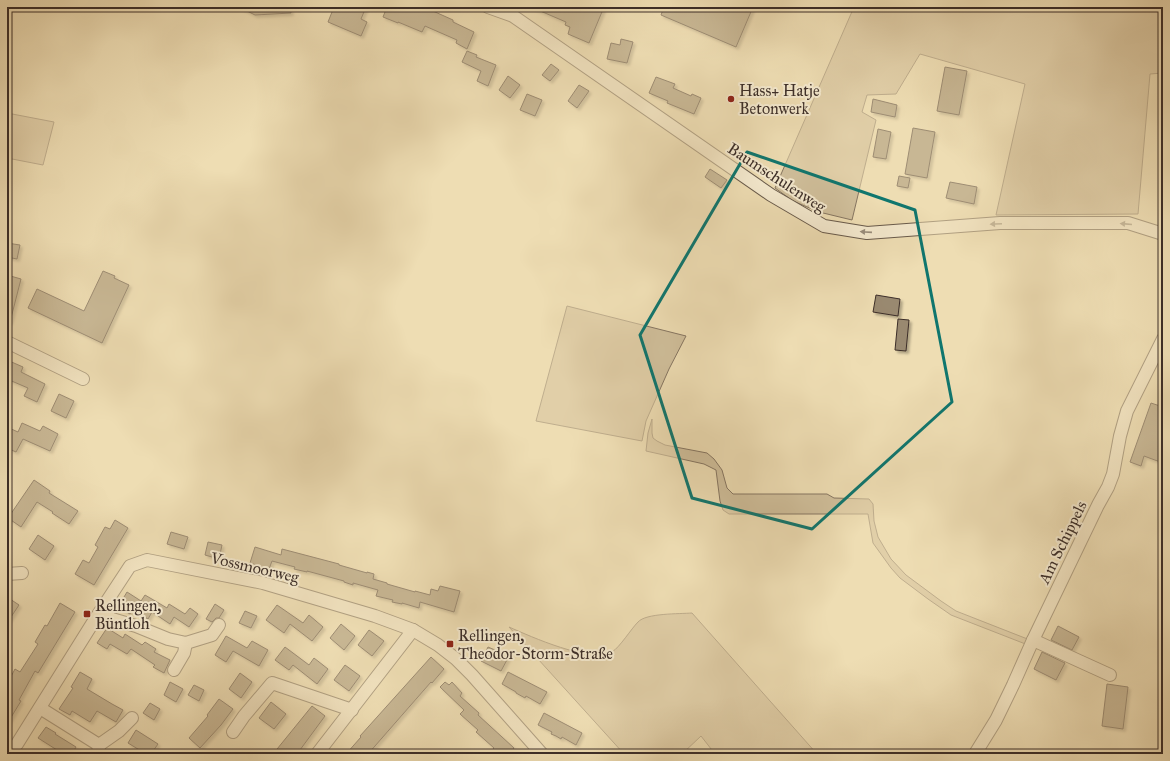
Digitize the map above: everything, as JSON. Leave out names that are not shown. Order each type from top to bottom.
[{"type":"street","name":"Baumschulenweg","points":[[488,7],[513,16],[771,195],[824,226],[868,233],[1000,224],[1128,223],[1163,234]]},
{"type":"street","name":"Am Schippels","points":[[976,754],[996,720],[1108,486],[1113,474],[1120,436],[1127,411],[1163,339]]},
{"type":"street","points":[[7,342],[83,379]]},
{"type":"street","name":"Vossmoorweg","points":[[8,754],[17,744],[130,566],[147,560],[263,584],[375,616],[414,630],[438,645],[456,659],[542,754]]},
{"type":"street","points":[[7,574],[22,573]]},
{"type":"street","points":[[101,611],[112,619],[136,626],[168,639],[186,643],[212,635],[219,626]]},
{"type":"street","points":[[317,754],[414,630]]},
{"type":"street","points":[[1033,640],[1110,675]]},
{"type":"street","points":[[174,670],[184,653],[186,643]]},
{"type":"street","points":[[233,732],[244,716],[272,683],[352,710]]},
{"type":"street","points":[[40,708],[99,750],[132,718]]},
{"type":"highlighted area","points":[[747,152],[915,210],[952,402],[812,529],[692,498],[640,335]]},
{"type":"shaded area","points":[[854,7],[1151,7],[1163,12],[1163,73],[1150,74],[1138,214],[996,215],[1025,84],[920,54],[896,94],[867,95],[862,112],[876,120],[852,220],[819,212],[793,201],[775,188]]},
{"type":"shaded area","points":[[7,113],[54,122],[43,165],[7,158]]},
{"type":"shaded area","points":[[567,306],[686,336],[669,369],[646,421],[642,441],[536,421]]},
{"type":"shaded area","points":[[652,419],[653,438],[665,445],[707,453],[714,459],[722,470],[727,488],[733,494],[827,494],[834,498],[869,499],[873,504],[874,521],[878,537],[891,559],[906,575],[956,611],[1030,640],[1028,645],[951,615],[900,578],[873,543],[868,514],[729,514],[723,510],[720,501],[716,470],[704,464],[646,451],[648,433]]},
{"type":"shaded area","points":[[692,613],[817,754],[715,754],[701,736],[682,754],[624,754],[509,627],[532,637],[575,652],[602,654],[615,650],[635,625],[642,619],[655,615]]},
{"type":"building","points":[[239,7],[290,7],[291,13],[255,15]]},
{"type":"building","points":[[334,7],[366,7],[361,19],[367,22],[361,36],[328,22]]},
{"type":"building","points":[[387,7],[424,7],[453,20],[453,22],[474,32],[467,49],[456,43],[457,40],[425,26],[422,32],[383,17]]},
{"type":"building","points":[[531,7],[604,7],[589,43],[568,34],[570,27],[565,25],[566,22]]},
{"type":"building","points":[[664,7],[753,7],[736,47],[661,15]]},
{"type":"building","points":[[621,39],[633,42],[627,63],[607,59],[611,43],[620,45]]},
{"type":"building","points":[[467,51],[477,55],[476,57],[496,65],[488,86],[477,81],[481,71],[462,62]]},
{"type":"building","points":[[551,64],[559,70],[550,81],[542,75]]},
{"type":"building","points":[[945,67],[967,71],[959,115],[937,111]]},
{"type":"building","points":[[508,76],[520,85],[510,98],[499,90]]},
{"type":"building","points":[[656,77],[675,84],[673,88],[691,96],[692,94],[701,98],[694,114],[667,103],[668,101],[649,93]]},
{"type":"building","points":[[579,85],[589,91],[577,108],[568,101]]},
{"type":"building","points":[[527,94],[542,100],[535,116],[520,110]]},
{"type":"building","points":[[873,99],[897,105],[895,117],[871,112]]},
{"type":"building","points":[[913,128],[935,132],[927,178],[905,174]]},
{"type":"building","points":[[878,129],[891,132],[886,159],[873,157]]},
{"type":"building","points":[[710,169],[727,180],[721,188],[705,177]]},
{"type":"building","points":[[899,176],[910,178],[908,188],[897,186]]},
{"type":"building","points":[[950,182],[977,187],[974,204],[946,198]]},
{"type":"building","points":[[7,243],[20,245],[17,259],[7,257]]},
{"type":"building","points":[[103,271],[115,276],[114,278],[129,285],[102,343],[28,308],[37,289],[84,311]]},
{"type":"building","points":[[7,275],[21,279],[10,322],[7,322]]},
{"type":"building","points":[[876,295],[900,299],[898,316],[873,312]]},
{"type":"building","points":[[898,319],[909,320],[906,351],[895,350]]},
{"type":"building","points":[[7,360],[23,367],[21,372],[45,384],[37,402],[24,396],[28,388],[7,379]]},
{"type":"building","points":[[59,394],[74,401],[66,418],[51,411]]},
{"type":"building","points":[[1151,403],[1163,407],[1163,463],[1144,456],[1141,466],[1130,462]]},
{"type":"building","points":[[22,423],[40,431],[43,426],[58,434],[50,451],[23,439],[16,452],[7,448],[7,432],[9,428],[18,432]]},
{"type":"building","points":[[34,480],[50,491],[49,493],[78,511],[69,524],[37,502],[21,527],[8,518]]},
{"type":"building","points":[[115,520],[128,528],[94,585],[75,574],[83,560],[89,563],[98,547],[95,545],[105,527],[110,529]]},
{"type":"building","points":[[171,532],[188,537],[184,549],[167,544]]},
{"type":"building","points":[[38,535],[54,546],[45,560],[29,549]]},
{"type":"building","points":[[208,542],[222,545],[219,559],[205,555]]},
{"type":"building","points":[[255,547],[281,555],[282,549],[339,564],[374,574],[373,579],[415,592],[430,595],[431,589],[438,591],[440,586],[460,591],[454,612],[420,602],[419,608],[392,602],[393,600],[376,596],[378,590],[353,583],[353,585],[344,581],[307,571],[294,569],[295,567],[272,561],[269,569],[250,563]]},
{"type":"building","points":[[127,592],[141,601],[145,595],[167,608],[169,604],[185,614],[190,608],[198,614],[189,627],[174,617],[170,624],[152,612],[148,619],[132,609],[130,614],[118,607]]},
{"type":"building","points":[[7,597],[19,605],[7,623]]},
{"type":"building","points":[[60,603],[75,612],[38,673],[35,671],[19,700],[21,701],[7,724],[7,684],[15,669],[20,672],[38,644],[35,642],[45,625],[47,626]]},
{"type":"building","points":[[215,604],[224,610],[219,618],[216,618],[212,622],[206,619]]},
{"type":"building","points":[[277,605],[303,623],[309,615],[323,627],[312,641],[290,624],[284,633],[266,620]]},
{"type":"building","points":[[245,611],[257,616],[251,628],[239,623]]},
{"type":"building","points":[[341,624],[355,636],[344,650],[330,638]]},
{"type":"building","points":[[1058,626],[1079,637],[1072,650],[1051,640]]},
{"type":"building","points":[[107,628],[123,638],[125,634],[142,645],[145,642],[156,649],[154,652],[170,660],[164,673],[153,667],[155,665],[131,649],[127,654],[110,644],[107,649],[97,643]]},
{"type":"building","points":[[369,630],[384,641],[372,656],[358,645]]},
{"type":"building","points":[[226,636],[247,648],[252,641],[268,650],[259,666],[233,651],[226,662],[215,655]]},
{"type":"building","points":[[285,647],[309,665],[314,658],[328,669],[317,684],[293,665],[289,670],[275,660]]},
{"type":"building","points":[[488,647],[495,650],[494,652],[508,658],[501,671],[481,661]]},
{"type":"building","points":[[1042,652],[1065,663],[1056,680],[1034,669]]},
{"type":"building","points":[[431,657],[444,669],[432,683],[431,682],[368,754],[346,754],[361,737],[360,736]]},
{"type":"building","points":[[345,665],[360,676],[349,691],[334,680]]},
{"type":"building","points":[[80,672],[92,679],[87,689],[123,710],[116,722],[97,711],[90,722],[72,711],[70,715],[59,709],[73,688],[71,687]]},
{"type":"building","points":[[508,672],[547,692],[540,704],[526,696],[525,698],[502,684]]},
{"type":"building","points":[[240,673],[252,682],[241,698],[229,689]]},
{"type":"building","points":[[170,682],[183,689],[176,702],[164,695]]},
{"type":"building","points":[[445,682],[449,685],[452,682],[462,693],[460,696],[479,713],[478,715],[514,748],[509,754],[496,754],[492,750],[494,748],[476,732],[478,730],[460,714],[464,710],[440,687]]},
{"type":"building","points":[[1107,684],[1128,687],[1123,729],[1102,726]]},
{"type":"building","points":[[194,685],[204,690],[199,701],[188,695]]},
{"type":"building","points":[[219,699],[233,709],[200,748],[189,738],[208,716],[207,715]]},
{"type":"building","points":[[271,702],[286,714],[274,729],[259,718]]},
{"type":"building","points":[[150,703],[160,709],[154,720],[143,713]]},
{"type":"building","points":[[312,706],[325,716],[297,754],[273,754]]},
{"type":"building","points":[[544,713],[582,733],[576,745],[562,737],[561,739],[551,734],[552,732],[538,725]]},
{"type":"building","points":[[46,727],[76,747],[72,754],[55,754],[57,750],[38,738]]},
{"type":"building","points":[[136,730],[158,744],[151,754],[146,754],[128,743]]},
{"type":"place","name":"Hass+ Hatje Betonwerk","points":[[731,99]]},
{"type":"place","name":"Rellingen, Büntloh","points":[[87,614]]},
{"type":"place","name":"Rellingen, Theodor-Storm-Straße","points":[[450,644]]}]
